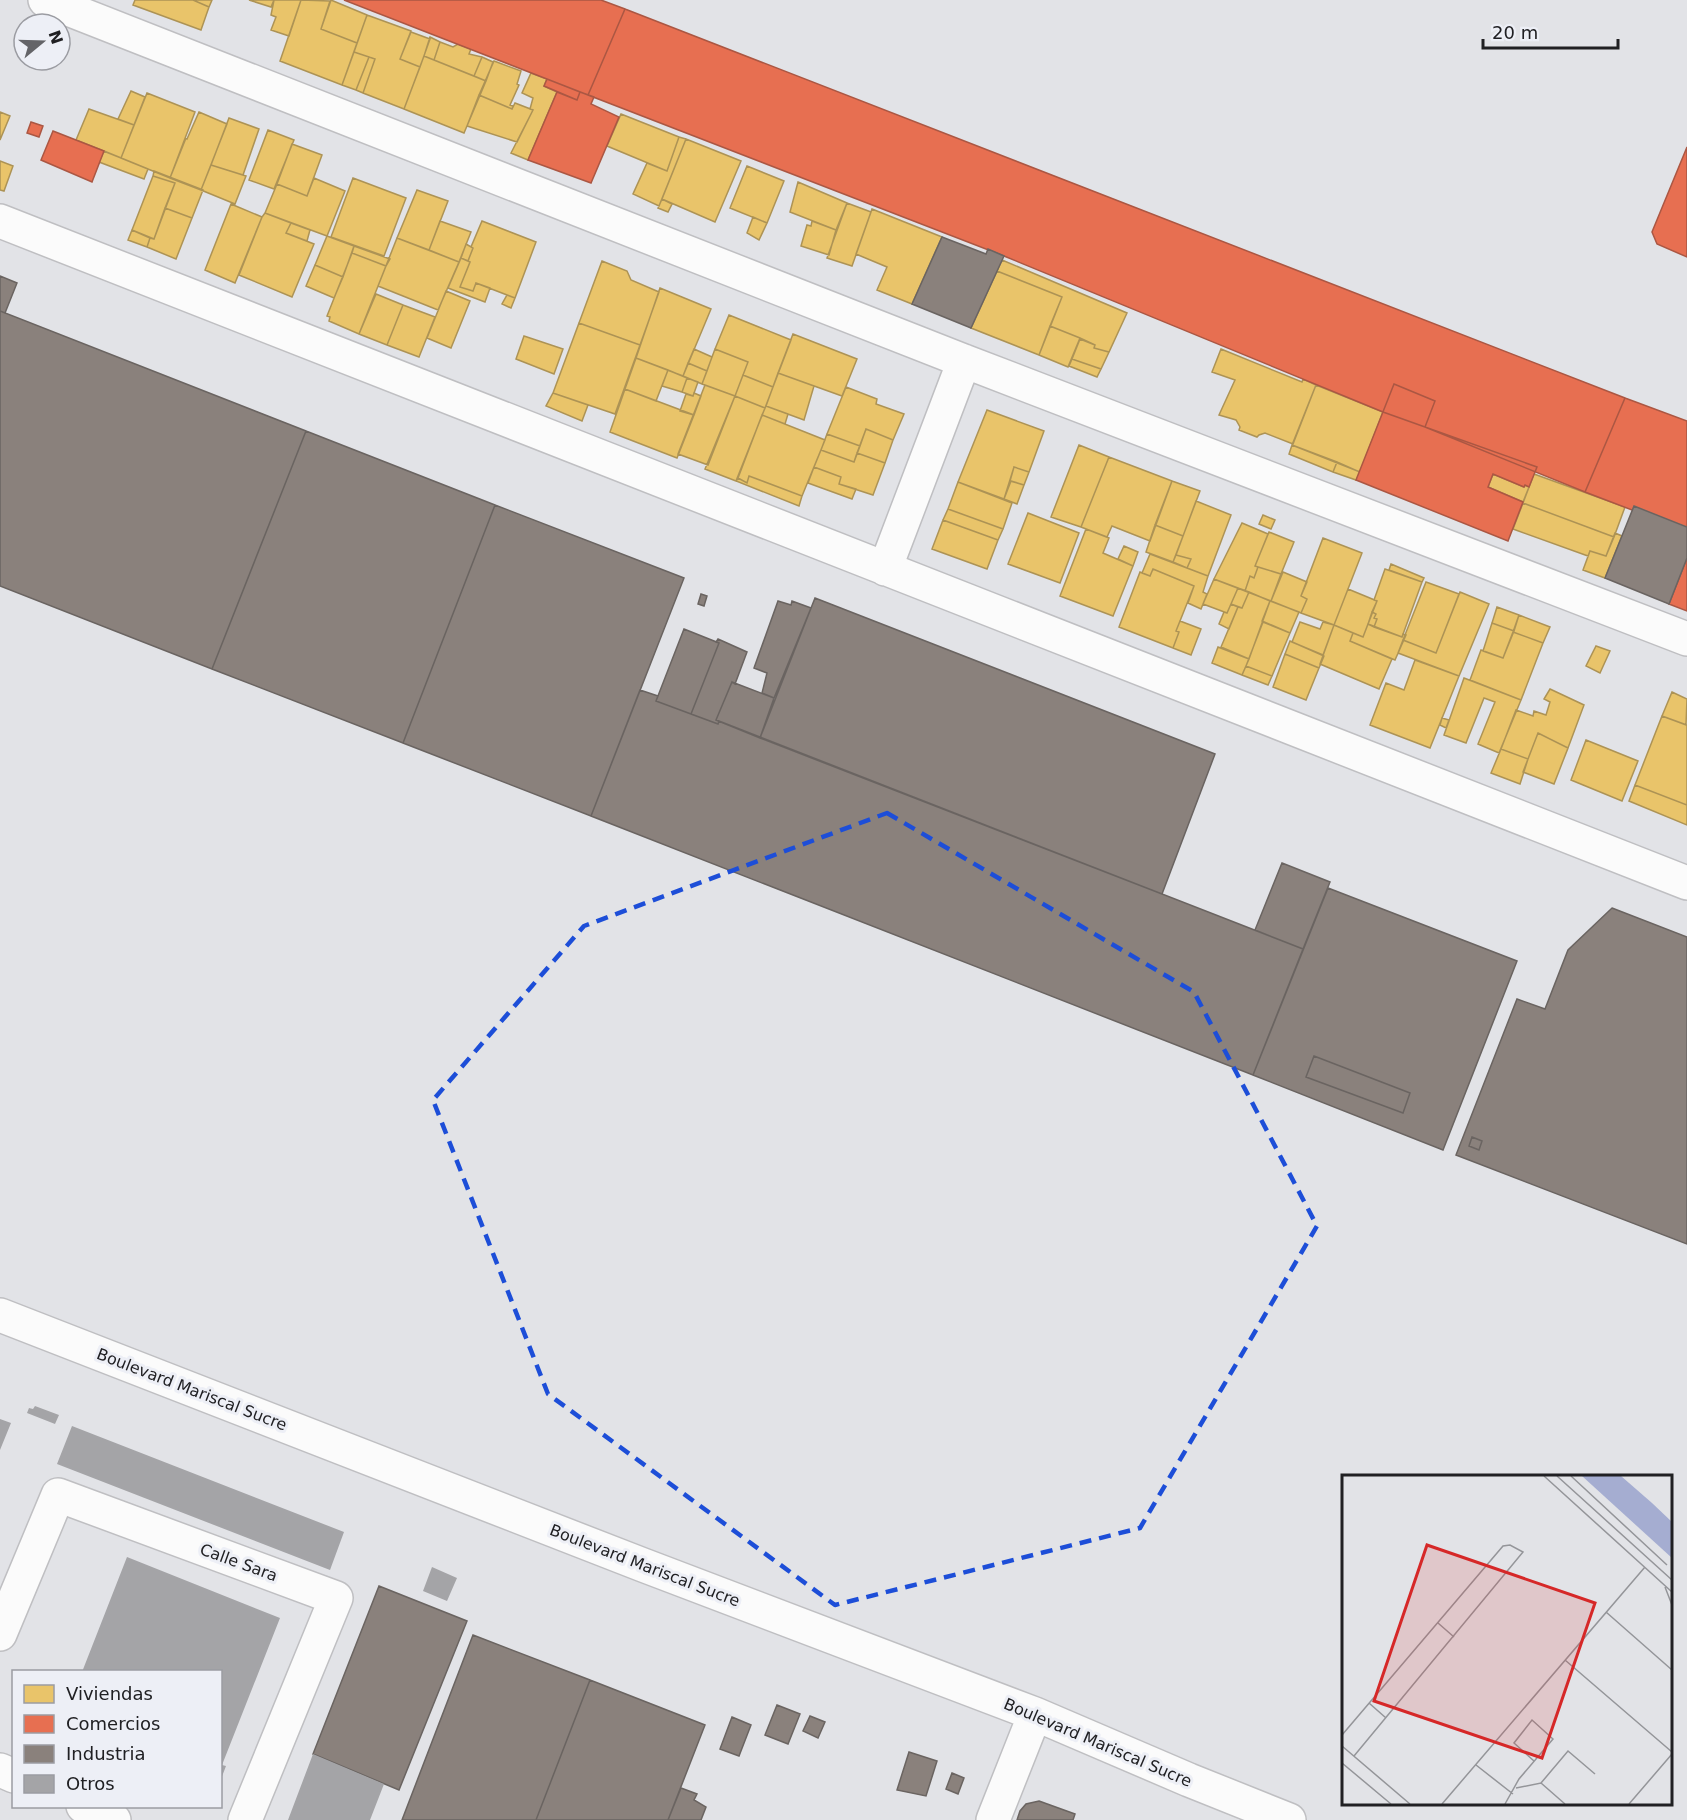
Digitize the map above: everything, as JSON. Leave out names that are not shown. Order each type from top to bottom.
[{"type":"street","points":[[45,0],[964,361],[1687,639]]},
{"type":"street","points":[[0,221],[1687,883]]},
{"type":"street","points":[[885,569],[964,361]]},
{"type":"street","name":"Boulevard Mariscal Sucre","points":[[0,1315],[643,1565],[1035,1714],[1289,1820]]},
{"type":"street","name":"Calle Sara","points":[[0,1634],[58,1495],[336,1598],[246,1820]]},
{"type":"street","points":[[993,1820],[1035,1714]]},
{"type":"street","points":[[87,1808],[114,1820]]},
{"type":"highlighted area","points":[[887,813],[1194,992],[1317,1226],[1140,1528],[835,1605],[548,1394],[433,1100],[584,926]]},
{"type":"building: Viviendas","points":[[135,0],[193,0],[209,7],[201,30],[133,5]]},
{"type":"building: Viviendas","points":[[193,0],[212,0],[209,7]]},
{"type":"building: Viviendas","points":[[249,0],[274,0],[271,7]]},
{"type":"building: Viviendas","points":[[274,0],[301,0],[289,36],[271,30],[276,17],[271,15]]},
{"type":"building: Viviendas","points":[[301,0],[330,1],[321,29],[357,43],[342,85],[280,61]]},
{"type":"building: Viviendas","points":[[331,0],[367,15],[357,43],[321,29]]},
{"type":"building: Viviendas","points":[[367,15],[411,31],[400,59],[420,67],[404,109],[363,93],[375,59],[354,52]]},
{"type":"building: Viviendas","points":[[411,32],[430,39],[420,67],[400,59]]},
{"type":"building: Viviendas","points":[[430,37],[440,42],[434,60],[424,56]]},
{"type":"building: Viviendas","points":[[440,42],[453,47],[458,44],[471,49],[469,54],[482,57],[474,76],[434,60]]},
{"type":"building: Viviendas","points":[[354,52],[369,57],[356,90],[342,85]]},
{"type":"building: Viviendas","points":[[424,56],[486,81],[464,133],[404,109]]},
{"type":"building: Viviendas","points":[[369,57],[375,59],[363,93],[356,90]]},
{"type":"building: Viviendas","points":[[482,57],[493,62],[486,81],[474,76]]},
{"type":"building: Viviendas","points":[[494,61],[521,71],[517,84],[519,85],[510,105],[513,106],[512,109],[479,95]]},
{"type":"building: Viviendas","points":[[531,73],[547,79],[544,86],[557,92],[528,160],[511,153],[533,110],[530,109],[533,98],[522,93]]},
{"type":"building: Viviendas","points":[[131,91],[145,97],[134,125],[118,119]]},
{"type":"building: Viviendas","points":[[147,93],[195,112],[170,178],[121,158]]},
{"type":"building: Viviendas","points":[[479,95],[512,109],[515,103],[533,110],[517,142],[467,126]]},
{"type":"building: Viviendas","points":[[89,109],[134,125],[121,158],[76,140]]},
{"type":"building: Viviendas","points":[[0,112],[10,116],[0,140]]},
{"type":"building: Viviendas","points":[[199,112],[227,124],[201,190],[170,178]]},
{"type":"building: Viviendas","points":[[621,114],[679,137],[667,171],[607,146]]},
{"type":"building: Viviendas","points":[[229,118],[259,129],[243,175],[211,165]]},
{"type":"building: Viviendas","points":[[268,130],[294,140],[274,189],[249,180]]},
{"type":"building: Viviendas","points":[[679,137],[686,139],[659,206],[633,194],[647,163],[667,171]]},
{"type":"building: Viviendas","points":[[686,139],[741,161],[715,222],[662,199]]},
{"type":"building: Viviendas","points":[[292,144],[322,155],[307,196],[277,184]]},
{"type":"building: Viviendas","points":[[104,151],[148,169],[144,179],[99,162]]},
{"type":"building: Viviendas","points":[[0,161],[13,166],[4,191],[0,190]]},
{"type":"building: Viviendas","points":[[211,165],[246,176],[235,204],[201,190]]},
{"type":"building: Viviendas","points":[[747,166],[784,181],[767,223],[730,208]]},
{"type":"building: Viviendas","points":[[154,171],[203,190],[192,218],[165,208],[175,183],[153,176]]},
{"type":"building: Viviendas","points":[[153,176],[175,183],[154,239],[132,230]]},
{"type":"building: Viviendas","points":[[314,178],[345,191],[327,236],[265,213],[277,184],[307,196]]},
{"type":"building: Viviendas","points":[[353,178],[406,198],[384,256],[331,237]]},
{"type":"building: Viviendas","points":[[798,182],[847,203],[836,230],[790,212]]},
{"type":"building: Viviendas","points":[[417,190],[448,201],[429,250],[397,238]]},
{"type":"building: Viviendas","points":[[662,199],[672,204],[668,212],[658,208]]},
{"type":"building: Viviendas","points":[[847,203],[871,212],[852,266],[827,258]]},
{"type":"building: Viviendas","points":[[231,204],[262,217],[235,283],[205,270]]},
{"type":"building: Viviendas","points":[[165,208],[192,218],[176,259],[147,247],[150,238],[154,239]]},
{"type":"building: Viviendas","points":[[872,209],[942,237],[912,304],[877,290],[887,267],[856,254]]},
{"type":"building: Viviendas","points":[[265,213],[291,223],[286,233],[314,244],[292,297],[239,275]]},
{"type":"building: Viviendas","points":[[753,217],[767,223],[759,240],[747,233]]},
{"type":"building: Viviendas","points":[[440,221],[471,232],[459,262],[429,250]]},
{"type":"building: Viviendas","points":[[482,221],[536,242],[515,298],[476,283],[473,291],[460,287],[470,262],[468,261],[473,248],[471,247]]},
{"type":"building: Viviendas","points":[[812,221],[836,230],[829,255],[801,246],[807,225],[811,226]]},
{"type":"building: Viviendas","points":[[291,223],[310,230],[307,241],[286,233]]},
{"type":"building: Viviendas","points":[[132,230],[150,238],[147,247],[128,240]]},
{"type":"building: Viviendas","points":[[327,236],[354,246],[343,277],[315,265]]},
{"type":"building: Viviendas","points":[[397,238],[459,262],[438,310],[378,286]]},
{"type":"building: Viviendas","points":[[466,244],[473,248],[468,261],[461,258]]},
{"type":"building: Viviendas","points":[[354,246],[390,259],[386,266],[352,253]]},
{"type":"building: Viviendas","points":[[352,253],[386,266],[359,334],[329,321],[330,317],[327,316]]},
{"type":"building: Viviendas","points":[[461,258],[470,262],[460,287],[473,291],[476,283],[490,288],[485,302],[448,288]]},
{"type":"building: Viviendas","points":[[1002,260],[1127,313],[1109,352],[1094,348],[1095,345],[1050,326],[1062,297],[997,271]]},
{"type":"building: Viviendas","points":[[602,261],[627,271],[631,280],[659,292],[640,345],[579,323]]},
{"type":"building: Viviendas","points":[[315,265],[343,277],[334,298],[306,286]]},
{"type":"building: Viviendas","points":[[997,271],[1062,297],[1039,355],[971,328]]},
{"type":"building: Viviendas","points":[[660,288],[711,309],[683,376],[636,358]]},
{"type":"building: Viviendas","points":[[446,291],[470,301],[451,348],[427,338]]},
{"type":"building: Viviendas","points":[[376,294],[403,305],[387,345],[359,334]]},
{"type":"building: Viviendas","points":[[507,295],[515,298],[511,308],[502,304]]},
{"type":"building: Viviendas","points":[[403,305],[435,317],[419,357],[387,345]]},
{"type":"building: Viviendas","points":[[729,315],[791,340],[773,387],[743,375],[748,362],[715,349]]},
{"type":"building: Viviendas","points":[[579,323],[640,345],[615,414],[553,393]]},
{"type":"building: Viviendas","points":[[1050,326],[1080,338],[1068,367],[1039,355]]},
{"type":"building: Viviendas","points":[[793,334],[857,359],[842,396],[778,373]]},
{"type":"building: Viviendas","points":[[524,336],[563,349],[554,374],[516,359]]},
{"type":"building: Viviendas","points":[[1080,339],[1095,345],[1094,348],[1109,352],[1101,369],[1072,359]]},
{"type":"building: Viviendas","points":[[694,349],[712,357],[707,371],[688,363]]},
{"type":"building: Viviendas","points":[[715,349],[748,362],[735,396],[702,384]]},
{"type":"building: Viviendas","points":[[1221,349],[1302,382],[1303,379],[1316,385],[1293,444],[1265,433],[1257,437],[1239,430],[1240,427],[1236,420],[1219,415],[1235,380],[1212,372]]},
{"type":"building: Viviendas","points":[[636,358],[668,370],[656,401],[625,389]]},
{"type":"building: Viviendas","points":[[1072,359],[1101,369],[1097,377],[1069,366]]},
{"type":"building: Viviendas","points":[[688,363],[707,371],[702,384],[683,376]]},
{"type":"building: Viviendas","points":[[668,370],[687,378],[682,392],[662,386]]},
{"type":"building: Viviendas","points":[[778,373],[814,386],[804,420],[766,406]]},
{"type":"building: Viviendas","points":[[743,375],[773,387],[765,408],[735,396]]},
{"type":"building: Viviendas","points":[[687,378],[698,382],[693,396],[682,392]]},
{"type":"building: Viviendas","points":[[705,385],[735,396],[708,465],[678,454]]},
{"type":"building: Viviendas","points":[[1316,385],[1383,412],[1360,472],[1292,445]]},
{"type":"building: Viviendas","points":[[846,387],[877,399],[876,404],[904,414],[893,440],[866,429],[860,446],[827,434]]},
{"type":"building: Viviendas","points":[[625,389],[694,415],[677,458],[610,432]]},
{"type":"building: Viviendas","points":[[553,393],[588,405],[582,421],[546,406]]},
{"type":"building: Viviendas","points":[[694,393],[701,396],[694,415],[680,411],[686,394],[693,396]]},
{"type":"building: Viviendas","points":[[735,396],[765,408],[736,481],[705,469]]},
{"type":"building: Viviendas","points":[[766,406],[788,414],[785,424],[762,415]]},
{"type":"building: Viviendas","points":[[987,410],[1044,431],[1029,472],[1014,467],[1004,499],[958,482]]},
{"type":"building: Viviendas","points":[[762,415],[825,440],[802,496],[749,476],[747,483],[738,478]]},
{"type":"building: Viviendas","points":[[866,429],[893,440],[885,463],[857,453]]},
{"type":"building: Viviendas","points":[[827,434],[860,446],[854,462],[821,450]]},
{"type":"building: Viviendas","points":[[1079,445],[1109,457],[1081,527],[1051,517]]},
{"type":"building: Viviendas","points":[[1292,445],[1337,462],[1333,472],[1289,454]]},
{"type":"building: Viviendas","points":[[821,450],[854,462],[857,453],[885,463],[873,495],[839,484],[841,477],[814,467]]},
{"type":"building: Viviendas","points":[[1109,457],[1172,481],[1150,541],[1112,526],[1107,537],[1081,527]]},
{"type":"building: Viviendas","points":[[1337,462],[1360,472],[1356,480],[1333,472]]},
{"type":"building: Viviendas","points":[[814,467],[841,477],[839,484],[856,489],[852,499],[808,483]]},
{"type":"building: Viviendas","points":[[1014,467],[1029,472],[1024,485],[1010,481]]},
{"type":"building: Viviendas","points":[[1493,474],[1529,487],[1523,502],[1488,487]]},
{"type":"building: Viviendas","points":[[1534,474],[1625,507],[1614,537],[1523,503]]},
{"type":"building: Viviendas","points":[[749,476],[802,496],[799,506],[736,481],[738,478],[747,483]]},
{"type":"building: Viviendas","points":[[1011,481],[1024,485],[1017,504],[1004,499]]},
{"type":"building: Viviendas","points":[[1172,481],[1200,491],[1183,536],[1155,525]]},
{"type":"building: Viviendas","points":[[958,482],[1012,503],[1003,529],[948,509]]},
{"type":"building: Viviendas","points":[[1196,501],[1231,515],[1208,576],[1187,568],[1191,559],[1176,555]]},
{"type":"building: Viviendas","points":[[1523,503],[1614,537],[1606,556],[1590,551],[1588,556],[1513,529]]},
{"type":"building: Viviendas","points":[[948,509],[1003,529],[998,540],[943,520]]},
{"type":"building: Viviendas","points":[[1028,513],[1079,533],[1060,583],[1008,564]]},
{"type":"building: Viviendas","points":[[1263,515],[1275,520],[1271,529],[1259,524]]},
{"type":"building: Viviendas","points":[[943,520],[998,540],[987,569],[932,549]]},
{"type":"building: Viviendas","points":[[1242,523],[1268,534],[1255,566],[1258,567],[1254,578],[1250,576],[1245,591],[1214,579]]},
{"type":"building: Viviendas","points":[[1155,525],[1183,536],[1173,562],[1146,552]]},
{"type":"building: Viviendas","points":[[1086,529],[1109,538],[1103,553],[1133,566],[1113,616],[1060,596]]},
{"type":"building: Viviendas","points":[[1269,532],[1294,542],[1281,574],[1255,566]]},
{"type":"building: Viviendas","points":[[1615,533],[1622,536],[1605,578],[1583,570],[1590,551],[1606,556]]},
{"type":"building: Viviendas","points":[[1323,538],[1362,553],[1334,625],[1301,613],[1307,599],[1301,596]]},
{"type":"building: Viviendas","points":[[1124,546],[1138,552],[1133,566],[1118,559]]},
{"type":"building: Viviendas","points":[[1150,554],[1208,576],[1203,592],[1207,594],[1201,609],[1188,603],[1194,586],[1153,569],[1150,576],[1142,573]]},
{"type":"building: Viviendas","points":[[1176,555],[1191,559],[1187,568],[1173,562]]},
{"type":"building: Viviendas","points":[[1391,564],[1424,578],[1422,582],[1389,570]]},
{"type":"building: Viviendas","points":[[1258,567],[1281,574],[1271,601],[1245,591],[1250,576],[1254,578]]},
{"type":"building: Viviendas","points":[[1153,569],[1194,586],[1176,631],[1179,632],[1173,648],[1119,627],[1140,572],[1150,576]]},
{"type":"building: Viviendas","points":[[1385,569],[1422,582],[1402,637],[1374,627],[1377,619],[1374,618],[1376,614],[1372,612],[1377,601],[1374,600]]},
{"type":"building: Viviendas","points":[[1283,572],[1307,582],[1301,596],[1307,599],[1301,613],[1271,601]]},
{"type":"building: Viviendas","points":[[1214,579],[1238,588],[1227,613],[1203,604]]},
{"type":"building: Viviendas","points":[[1426,582],[1459,594],[1436,653],[1403,640]]},
{"type":"building: Viviendas","points":[[1238,588],[1249,592],[1242,608],[1231,604]]},
{"type":"building: Viviendas","points":[[1348,589],[1377,601],[1363,637],[1334,625]]},
{"type":"building: Viviendas","points":[[1249,592],[1270,601],[1249,659],[1221,647],[1238,607],[1242,608]]},
{"type":"building: Viviendas","points":[[1460,592],[1489,604],[1459,676],[1398,653],[1403,640],[1436,653]]},
{"type":"building: Viviendas","points":[[1270,601],[1299,612],[1290,633],[1262,621]]},
{"type":"building: Viviendas","points":[[1231,604],[1238,607],[1229,629],[1219,624],[1224,612],[1227,613]]},
{"type":"building: Viviendas","points":[[1497,607],[1519,615],[1514,631],[1492,623]]},
{"type":"building: Viviendas","points":[[1372,612],[1376,614],[1374,618],[1377,619],[1374,627],[1368,624]]},
{"type":"building: Viviendas","points":[[1519,615],[1550,627],[1543,643],[1513,632]]},
{"type":"building: Viviendas","points":[[1180,621],[1201,629],[1191,655],[1173,648]]},
{"type":"building: Viviendas","points":[[1263,622],[1290,633],[1272,676],[1246,666]]},
{"type":"building: Viviendas","points":[[1300,622],[1320,629],[1323,622],[1334,625],[1323,655],[1292,642]]},
{"type":"building: Viviendas","points":[[1492,623],[1514,631],[1503,658],[1483,651]]},
{"type":"building: Viviendas","points":[[1368,624],[1402,637],[1403,634],[1406,635],[1395,660],[1350,641],[1353,633],[1363,637]]},
{"type":"building: Viviendas","points":[[1334,625],[1353,633],[1350,641],[1392,659],[1379,689],[1320,664]]},
{"type":"building: Viviendas","points":[[1513,632],[1543,643],[1521,700],[1470,680],[1481,650],[1503,658]]},
{"type":"building: Viviendas","points":[[1290,641],[1324,656],[1319,668],[1285,654]]},
{"type":"building: Viviendas","points":[[1596,646],[1610,651],[1600,673],[1586,666]]},
{"type":"building: Viviendas","points":[[1218,647],[1249,659],[1242,675],[1212,663]]},
{"type":"building: Viviendas","points":[[1285,654],[1319,668],[1306,700],[1273,687]]},
{"type":"building: Viviendas","points":[[1415,660],[1459,676],[1430,748],[1370,725],[1386,683],[1404,690]]},
{"type":"building: Viviendas","points":[[1246,666],[1272,676],[1268,685],[1242,675]]},
{"type":"building: Viviendas","points":[[1464,678],[1521,700],[1499,753],[1478,744],[1495,702],[1484,698],[1466,743],[1444,735]]},
{"type":"building: Viviendas","points":[[1550,689],[1584,705],[1568,748],[1538,733],[1528,759],[1501,749],[1516,710],[1533,716],[1534,711],[1546,715],[1550,702],[1544,699]]},
{"type":"building: Viviendas","points":[[1672,692],[1687,699],[1686,725],[1662,716]]},
{"type":"building: Viviendas","points":[[1662,716],[1687,725],[1687,805],[1635,785]]},
{"type":"building: Viviendas","points":[[1442,718],[1449,720],[1446,728],[1440,725]]},
{"type":"building: Viviendas","points":[[1538,733],[1568,748],[1554,784],[1523,772]]},
{"type":"building: Viviendas","points":[[1586,740],[1638,761],[1622,801],[1571,780]]},
{"type":"building: Viviendas","points":[[1501,749],[1528,759],[1520,784],[1491,773]]},
{"type":"building: Viviendas","points":[[1635,785],[1687,805],[1687,825],[1629,801]]},
{"type":"building: Comercios","points":[[344,0],[601,0],[625,9],[588,95]]},
{"type":"building: Comercios","points":[[625,9],[1625,398],[1585,492],[1383,412],[1004,256],[588,95]]},
{"type":"building: Comercios","points":[[547,79],[580,92],[577,100],[544,86]]},
{"type":"building: Comercios","points":[[557,92],[577,100],[580,92],[594,97],[591,104],[619,117],[591,183],[528,160]]},
{"type":"building: Comercios","points":[[31,122],[43,126],[39,137],[27,133]]},
{"type":"building: Comercios","points":[[53,131],[104,151],[92,182],[41,160]]},
{"type":"building: Comercios","points":[[1687,147],[1687,257],[1657,244],[1652,232]]},
{"type":"building: Comercios","points":[[1394,384],[1435,401],[1425,427],[1537,467],[1529,487],[1493,474],[1488,487],[1523,502],[1508,541],[1356,480]]},
{"type":"building: Comercios","points":[[1625,398],[1687,421],[1687,531],[1585,492]]},
{"type":"building: Comercios","points":[[1687,558],[1687,611],[1669,604]]},
{"type":"building: Industria","points":[[942,237],[986,254],[988,249],[1004,256],[971,328],[912,304]]},
{"type":"building: Industria","points":[[0,276],[17,283],[5,313],[0,311]]},
{"type":"building: Industria","points":[[0,311],[306,431],[212,669],[0,586]]},
{"type":"building: Industria","points":[[306,431],[495,505],[403,743],[212,669]]},
{"type":"building: Industria","points":[[495,505],[684,578],[591,816],[403,743]]},
{"type":"building: Industria","points":[[1634,506],[1687,527],[1687,558],[1669,604],[1605,578]]},
{"type":"building: Industria","points":[[701,594],[707,596],[704,606],[698,604]]},
{"type":"building: Industria","points":[[815,598],[1215,754],[1162,894],[760,738]]},
{"type":"building: Industria","points":[[778,601],[791,605],[792,601],[811,608],[774,698],[762,693],[767,673],[754,668]]},
{"type":"building: Industria","points":[[684,629],[719,643],[691,714],[656,701]]},
{"type":"building: Industria","points":[[718,639],[747,652],[735,684],[732,682],[716,720],[719,721],[718,724],[691,714],[719,643],[716,642]]},
{"type":"building: Industria","points":[[732,682],[774,698],[760,738],[716,720]]},
{"type":"building: Industria","points":[[640,690],[658,696],[656,701],[718,724],[719,721],[1303,949],[1253,1075],[591,816]]},
{"type":"building: Industria","points":[[1282,863],[1330,882],[1303,949],[1255,930]]},
{"type":"building: Industria","points":[[1328,888],[1517,961],[1443,1150],[1253,1075]],"holes":[[[1314,1056],[1410,1093],[1403,1113],[1306,1077]]]},
{"type":"building: Industria","points":[[1612,908],[1687,937],[1687,1244],[1456,1155],[1517,999],[1545,1009],[1568,950]],"holes":[[[1472,1137],[1482,1141],[1479,1150],[1469,1146]]]},
{"type":"building: Industria","points":[[1314,1056],[1410,1093],[1403,1113],[1306,1077]]},
{"type":"building: Industria","points":[[1472,1137],[1482,1141],[1479,1150],[1469,1146]]},
{"type":"building: Industria","points":[[379,1586],[467,1621],[399,1790],[313,1754]]},
{"type":"building: Industria","points":[[473,1635],[590,1680],[536,1820],[402,1820]]},
{"type":"building: Industria","points":[[590,1680],[705,1725],[668,1820],[536,1820]]},
{"type":"building: Industria","points":[[777,1705],[800,1714],[788,1744],[765,1735]]},
{"type":"building: Industria","points":[[810,1716],[825,1722],[818,1738],[803,1731]]},
{"type":"building: Industria","points":[[732,1717],[751,1725],[739,1756],[720,1749]]},
{"type":"building: Industria","points":[[909,1752],[937,1761],[926,1796],[897,1790]]},
{"type":"building: Industria","points":[[952,1773],[964,1778],[958,1794],[946,1789]]},
{"type":"building: Industria","points":[[681,1788],[697,1794],[694,1800],[706,1807],[701,1820],[668,1820]]},
{"type":"building: Industria","points":[[1039,1801],[1075,1814],[1073,1820],[1017,1820],[1026,1804]]},
{"type":"building: Otros","points":[[35,1406],[59,1415],[55,1424],[27,1413],[29,1408],[33,1409]]},
{"type":"building: Otros","points":[[0,1419],[11,1423],[0,1450]]},
{"type":"building: Otros","points":[[72,1426],[344,1532],[330,1570],[57,1464]]},
{"type":"building: Otros","points":[[127,1557],[280,1618],[222,1765],[222,1670],[83,1670]]},
{"type":"building: Otros","points":[[432,1567],[457,1578],[447,1601],[423,1591]]},
{"type":"building: Otros","points":[[313,1754],[384,1784],[370,1820],[288,1820]]},
{"type":"building: Otros","points":[[222,1765],[226,1766],[222,1776]]}]
